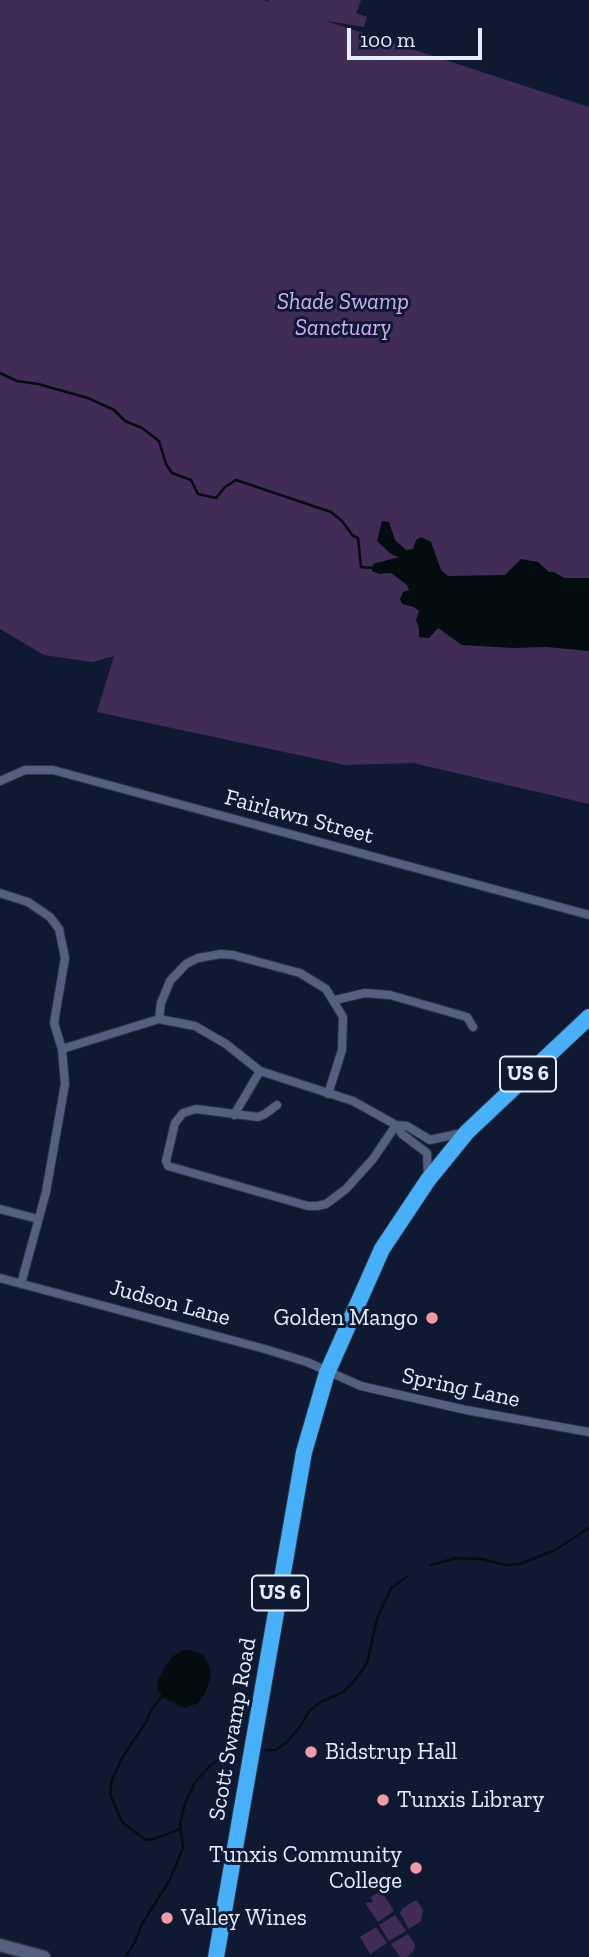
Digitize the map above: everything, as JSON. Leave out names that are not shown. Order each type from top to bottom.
[{"type":"highway","name":"Scott Swamp Road","points":[[216,1957],[303,1452],[327,1373],[382,1249],[428,1180],[467,1132],[589,1017]]},
{"type":"main road","points":[[0,1945],[44,1957]]},
{"type":"street","name":"Fairlawn Street","points":[[0,781],[25,769],[53,770],[589,915]]},
{"type":"street","points":[[0,892],[15,896],[40,909],[59,929],[64,942],[65,958],[54,1023],[62,1049],[65,1084],[52,1165],[21,1284]]},
{"type":"street","points":[[159,1019],[161,1003],[170,981],[187,964],[209,955],[233,955],[300,973],[318,982],[335,1000],[343,1017],[342,1050],[328,1094]]},
{"type":"street","points":[[335,1000],[365,993],[390,995],[467,1017],[473,1027]]},
{"type":"street","points":[[62,1049],[159,1019],[195,1026],[226,1044],[260,1070],[353,1101],[430,1140],[467,1132]]},
{"type":"street","points":[[234,1115],[260,1070]]},
{"type":"street","points":[[277,1105],[258,1117],[196,1109],[183,1113],[175,1124],[166,1161],[168,1166],[308,1206],[326,1204],[336,1198],[373,1159],[396,1125]]},
{"type":"street","points":[[396,1125],[402,1134],[427,1153],[428,1180]]},
{"type":"street","points":[[0,1209],[38,1219]]},
{"type":"street","name":"Judson Lane","points":[[0,1278],[265,1349],[307,1362],[327,1373]]},
{"type":"street","name":"Spring Lane","points":[[327,1373],[361,1386],[425,1401],[589,1432]]},
{"type":"green space","name":"Shade Swamp Sanctuary","points":[[0,0],[361,0],[356,13],[367,17],[364,27],[326,21],[589,107],[589,804],[413,763],[345,765],[97,712],[114,656],[92,662],[44,655],[0,629]]},
{"type":"green space","points":[[378,1892],[385,1897],[394,1911],[378,1922],[365,1903],[373,1902],[371,1897]]},
{"type":"green space","points":[[417,1901],[423,1910],[421,1921],[409,1929],[400,1913]]},
{"type":"green space","points":[[395,1915],[406,1931],[389,1941],[379,1925]]},
{"type":"green space","points":[[376,1927],[387,1943],[370,1954],[360,1937]]},
{"type":"green space","points":[[408,1934],[415,1945],[414,1950],[407,1957],[400,1957],[391,1944]]},
{"type":"shaded area","points":[[382,521],[389,522],[395,540],[406,550],[413,549],[416,540],[421,537],[431,542],[441,570],[448,576],[505,575],[521,559],[538,562],[549,572],[564,578],[589,578],[589,651],[462,645],[438,628],[429,638],[419,637],[416,620],[419,611],[402,604],[400,599],[403,592],[409,590],[407,585],[391,573],[379,574],[372,571],[373,564],[399,557],[391,554],[377,541]]},
{"type":"shaded area","points":[[186,1649],[203,1654],[210,1667],[211,1678],[198,1703],[185,1708],[165,1699],[157,1689],[157,1683],[173,1656]]},
{"type":"waterway","points":[[0,373],[17,381],[88,398],[114,410],[125,421],[142,428],[159,441],[166,464],[172,473],[191,480],[198,494],[216,498],[225,487],[236,480],[331,512],[358,538],[361,567],[373,568]]},
{"type":"waterway","points":[[431,1565],[456,1558],[481,1559],[506,1565],[520,1564],[555,1550],[589,1528]]},
{"type":"waterway","points":[[266,1750],[276,1750],[287,1742],[309,1711],[343,1692],[356,1679],[367,1663],[377,1619],[391,1588],[408,1576]]},
{"type":"waterway","points":[[162,1696],[122,1758],[112,1780],[110,1794],[122,1822],[146,1840],[180,1829]]},
{"type":"waterway","points":[[125,1957],[169,1881],[183,1848],[180,1824],[185,1803],[195,1782],[211,1765],[236,1748]]},
{"type":"place","name":"Golden Mango","points":[[432,1318]]},
{"type":"place","name":"Bidstrup Hall","points":[[311,1752]]},
{"type":"place","name":"Tunxis Library","points":[[383,1800]]},
{"type":"place","name":"Tunxis Community College","points":[[416,1868]]},
{"type":"place","name":"Valley Wines","points":[[167,1918]]}]
